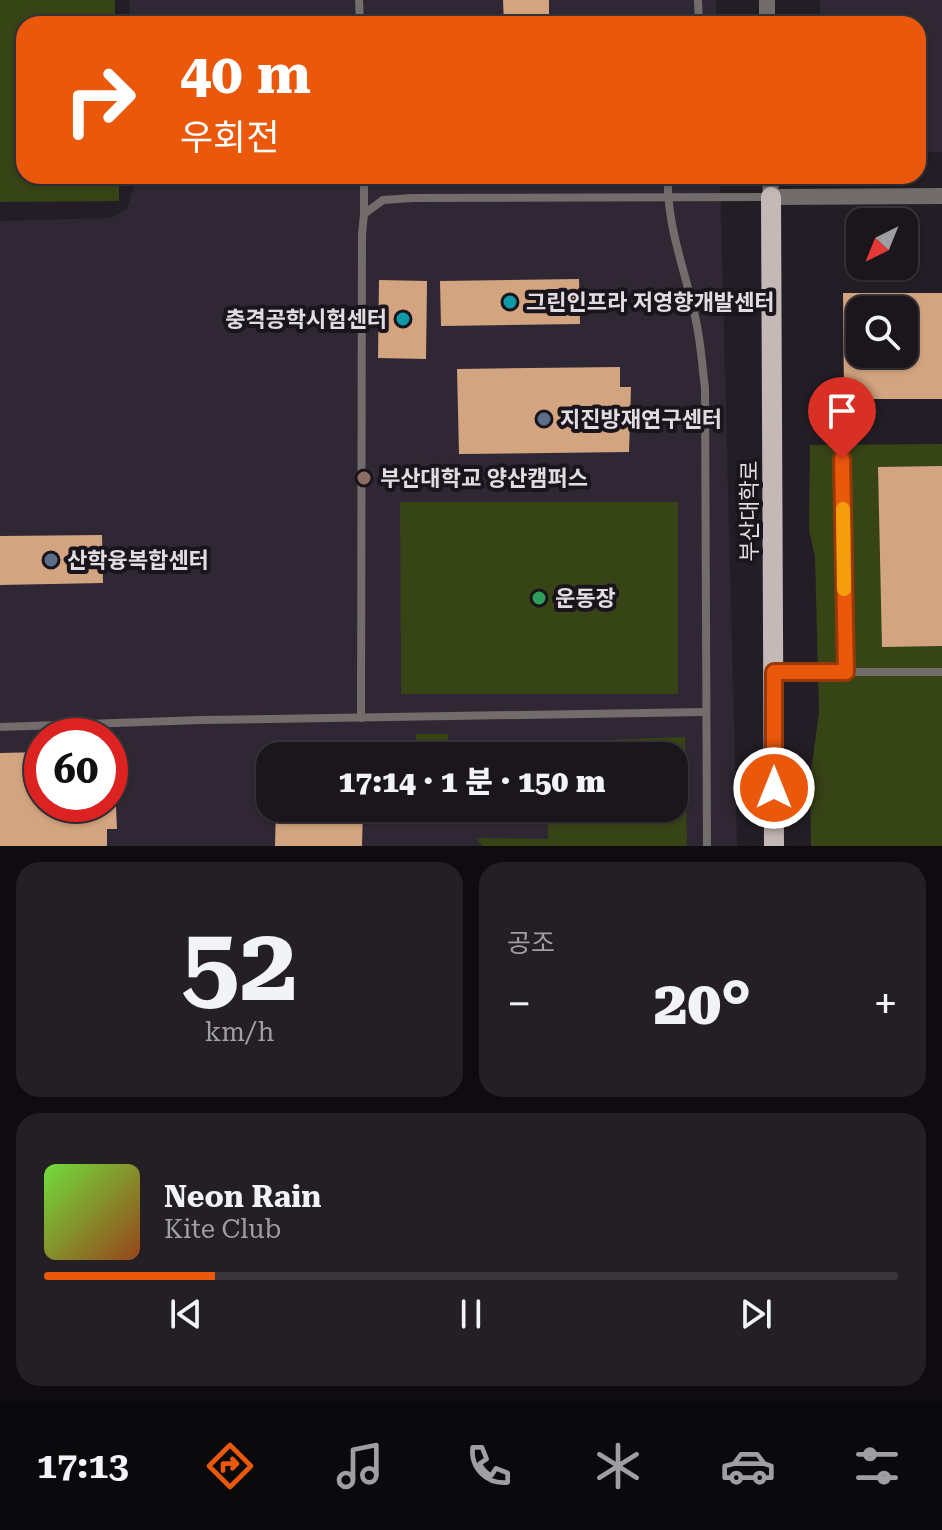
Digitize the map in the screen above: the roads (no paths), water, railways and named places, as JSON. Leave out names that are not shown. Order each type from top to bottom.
[{"type":"main road","name":"부산대학로","points":[[771,197],[774,846]]},
{"type":"street","name":"부산대학로","points":[[770,184],[771,197]]},
{"type":"street","points":[[771,197],[942,196]]},
{"type":"lane","points":[[361,718],[364,184]]},
{"type":"lane","points":[[668,184],[667,199],[696,321],[705,388],[707,846]]},
{"type":"lane","points":[[364,214],[383,200],[412,198],[771,197]]},
{"type":"lane","points":[[842,459],[846,672]]},
{"type":"lane","points":[[774,672],[942,672]]},
{"type":"lane","points":[[0,727],[705,712]]},
{"type":"place","name":"그린인프라 저영향개발센터","points":[[510,302]]},
{"type":"place","name":"충격공학시험센터","points":[[403,319]]},
{"type":"place","name":"지진방재연구센터","points":[[544,419]]},
{"type":"place","name":"부산대학교 양산캠퍼스","points":[[364,478]]},
{"type":"place","name":"산학융복합센터","points":[[51,560]]},
{"type":"place","name":"운동장","points":[[539,598]]}]
